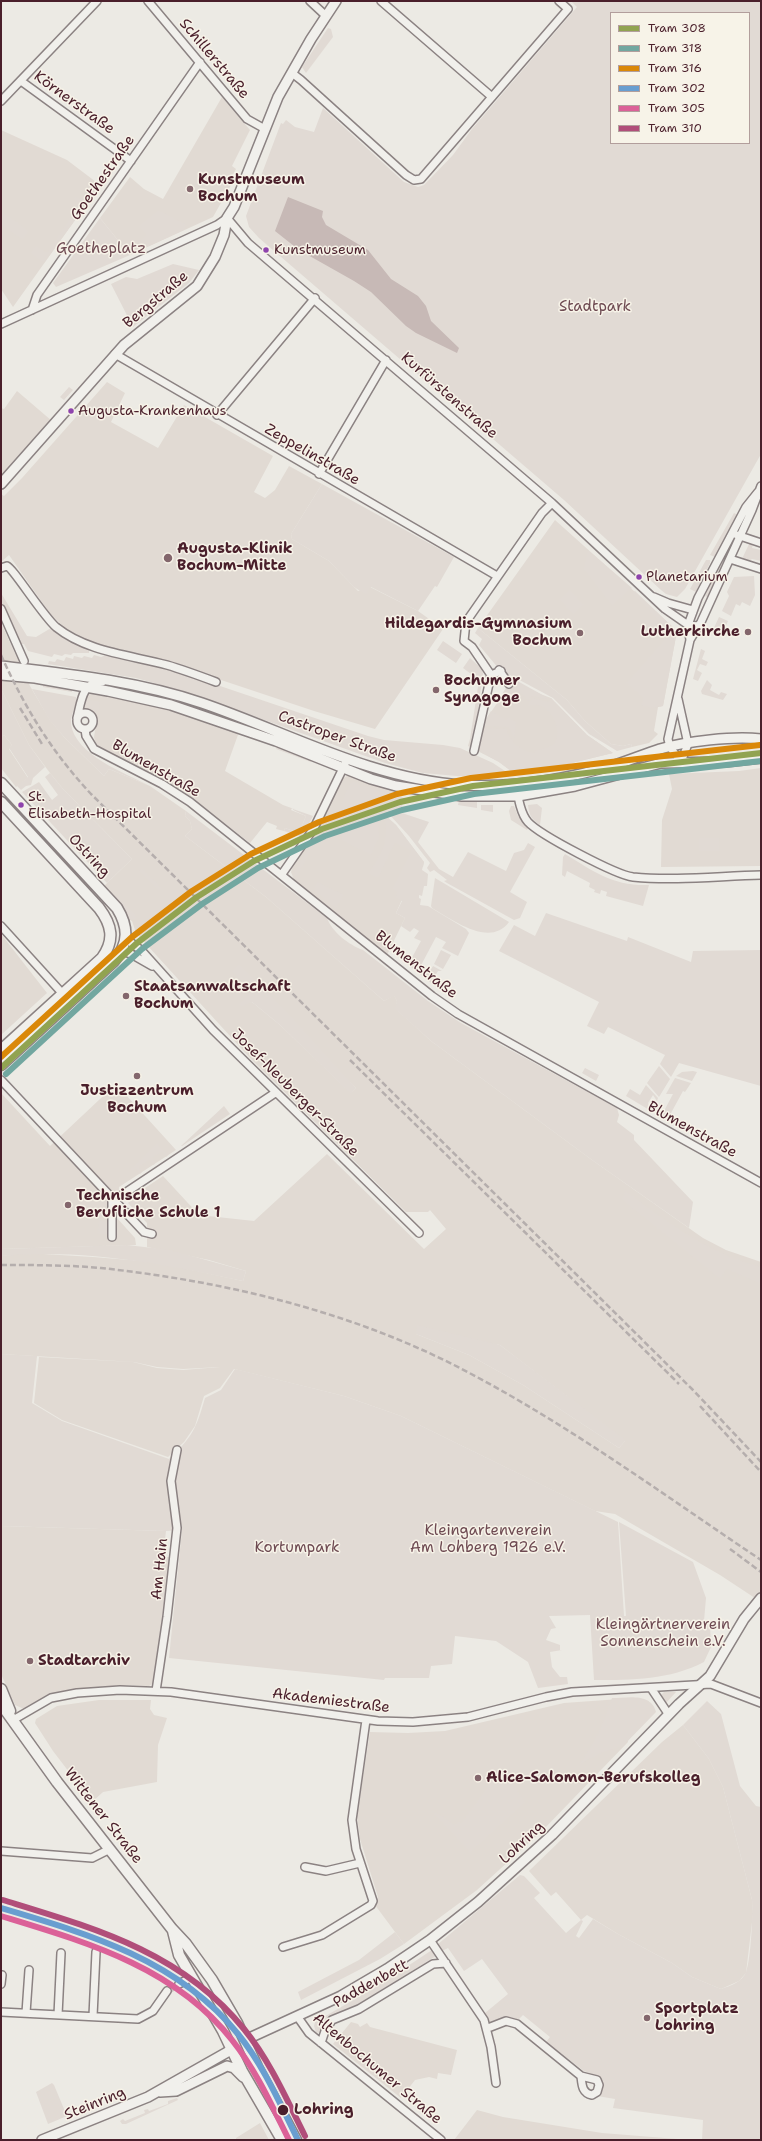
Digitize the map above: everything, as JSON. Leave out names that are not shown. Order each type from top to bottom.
[{"type":"main road","name":"Ostring","points":[[1,783],[116,908],[126,925],[125,938],[121,951],[114,961],[1,1066]]},
{"type":"main road","name":"Ostring","points":[[1,802],[100,908],[110,927],[110,940]]},
{"type":"main road","points":[[110,940],[125,938]]},
{"type":"main road","points":[[110,940],[121,951]]},
{"type":"main road","points":[[1,1050],[102,958],[110,940]]},
{"type":"main road","points":[[62,993],[62,1010]]},
{"type":"main road","name":"Wittener Straße","points":[[1,1689],[13,1720]]},
{"type":"main road","name":"Wittener Straße","points":[[1,1704],[28,1743],[172,1929],[200,1962],[228,2006],[257,2067],[296,2140]]},
{"type":"main road","name":"Wittener Straße","points":[[172,1929],[179,1955],[223,2031],[230,2050],[282,2140]]},
{"type":"main road","name":"Wittener Straße","points":[[192,1977],[201,1977],[206,1981],[219,2000],[228,2006]]},
{"type":"main road","points":[[230,2050],[245,2040]]},
{"type":"street","points":[[1,101],[98,1]]},
{"type":"street","name":"Schillerstraße","points":[[148,1],[247,119],[265,129]]},
{"type":"street","points":[[310,1],[326,15]]},
{"type":"street","name":"Bergstraße","points":[[1,484],[115,354],[197,286],[215,257],[224,235],[227,218],[234,207],[278,97],[326,15],[336,1]]},
{"type":"street","points":[[381,1],[492,97]]},
{"type":"street","points":[[292,73],[406,176],[414,180],[421,179],[427,174],[568,8],[559,1]]},
{"type":"street","name":"Goethestraße","points":[[32,310],[37,295],[200,62]]},
{"type":"street","name":"Körnerstraße","points":[[20,81],[131,161]]},
{"type":"street","points":[[1,324],[217,225],[227,218]]},
{"type":"street","name":"Kurfürstenstraße","points":[[227,218],[248,243],[315,298],[552,503],[676,619],[688,625]]},
{"type":"street","points":[[217,415],[315,298]]},
{"type":"street","name":"Zeppelinstraße","points":[[115,354],[217,415],[497,576]]},
{"type":"street","points":[[319,474],[386,360]]},
{"type":"street","points":[[681,762],[670,747],[668,739],[690,640],[700,624],[741,535],[760,489]]},
{"type":"street","points":[[690,640],[688,625],[694,610],[746,507],[760,489]]},
{"type":"street","points":[[474,751],[491,675],[472,647],[464,641],[466,622],[542,513],[552,503]]},
{"type":"street","points":[[731,536],[741,535],[761,543]]},
{"type":"street","points":[[724,550],[730,559],[761,569]]},
{"type":"street","points":[[1,568],[7,566],[13,570],[47,619],[72,638],[108,651],[168,666],[216,682]]},
{"type":"street","name":"Kurfürstenstraße","points":[[652,596],[694,610]]},
{"type":"street","points":[[1,609],[24,661]]},
{"type":"street","points":[[694,610],[700,624]]},
{"type":"street","points":[[688,625],[700,624]]},
{"type":"street","name":"Castroper Straße","points":[[1,666],[92,676],[114,682],[166,691],[377,769],[436,783],[464,786],[516,784],[596,770],[670,747],[708,740],[761,739]]},
{"type":"street","points":[[491,675],[500,670],[509,684]]},
{"type":"street","name":"Castroper Straße","points":[[1,675],[35,678],[140,697],[171,705],[344,767],[371,779],[403,787],[462,796],[518,796],[575,786],[661,763],[725,762],[761,758]]},
{"type":"street","points":[[77,718],[86,688],[95,682],[114,682]]},
{"type":"street","points":[[677,697],[688,744],[681,762]]},
{"type":"street","points":[[77,718],[83,714],[91,717],[91,726],[84,729]]},
{"type":"street","name":"Blumenstraße","points":[[77,718],[78,725],[84,729],[86,736],[94,749],[162,784],[190,802],[282,874],[432,996],[467,1020],[761,1183]]},
{"type":"street","points":[[282,874],[314,828],[348,758]]},
{"type":"street","points":[[516,784],[518,796],[526,819],[534,827],[613,871],[623,875],[663,877],[761,875]]},
{"type":"street","points":[[1,926],[62,993]]},
{"type":"street","name":"Josef-Neuberger-Straße","points":[[125,938],[142,950],[156,968],[213,1030],[275,1093],[419,1233]]},
{"type":"street","name":"Josef-Neuberger-Straße","points":[[121,951],[131,954],[156,968]]},
{"type":"street","points":[[1,1080],[144,1232],[152,1234]]},
{"type":"street","points":[[112,1197],[119,1197],[275,1093]]},
{"type":"street","points":[[112,1197],[112,1237]]},
{"type":"street","name":"Am Hain","points":[[156,1691],[166,1624],[177,1528],[171,1481],[177,1450]]},
{"type":"street","name":"Lohring","points":[[245,2040],[341,1996],[430,1940],[478,1902],[532,1855],[669,1715],[710,1676],[744,1619],[758,1602]]},
{"type":"street","name":"Akademiestraße","points":[[13,1720],[51,1698],[101,1692],[156,1691],[366,1720],[413,1722],[468,1717],[546,1697],[572,1692],[697,1687],[711,1684],[761,1703]]},
{"type":"street","points":[[651,1688],[669,1715]]},
{"type":"street","points":[[283,1947],[322,1935],[371,1905],[373,1897],[354,1842],[352,1820],[366,1720]]},
{"type":"street","points":[[1,1851],[92,1858],[110,1849]]},
{"type":"street","points":[[305,1867],[326,1871],[360,1863]]},
{"type":"street","points":[[430,1940],[480,2012],[488,2028],[496,2083]]},
{"type":"street","points":[[92,2016],[96,1952]]},
{"type":"street","points":[[58,2015],[61,1953]]},
{"type":"street","name":"Paddenbett","points":[[321,2043],[325,2031],[332,2020],[359,2009],[433,1964],[446,1964]]},
{"type":"street","points":[[26,2013],[29,1970]]},
{"type":"street","points":[[1,1984],[2,1975]]},
{"type":"street","points":[[179,1984],[192,1977]]},
{"type":"street","points":[[1,2012],[131,2019],[142,2018],[153,2011],[167,1991]]},
{"type":"street","name":"Altenbochumer Straße","points":[[297,2016],[306,2030],[321,2043],[441,2140]]},
{"type":"street","points":[[488,2028],[501,2022],[512,2021],[581,2076]]},
{"type":"street","name":"Steinring","points":[[42,2140],[158,2092],[230,2050]]},
{"type":"street","name":"Steinring","points":[[158,2092],[176,2091],[227,2066],[234,2068],[248,2082]]},
{"type":"shaded area","points":[[222,97],[250,130],[232,166],[236,169],[228,183],[231,185],[213,217],[130,255],[100,218],[130,177],[144,189],[163,199]]},
{"type":"shaded area","points":[[1,130],[67,160],[100,185],[13,307],[1,289]]},
{"type":"shaded area","points":[[288,197],[323,211],[322,217],[326,225],[368,250],[391,279],[418,296],[426,306],[431,321],[459,348],[457,353],[416,333],[406,326],[371,292],[299,250],[275,231]]},
{"type":"shaded area","name":"Augusta-Klinik Bochum-Mitte","points":[[107,382],[125,393],[111,422],[158,448],[184,405],[273,456],[254,492],[265,498],[275,490],[289,466],[322,484],[291,534],[292,539],[329,561],[358,591],[370,587],[418,611],[443,629],[375,729],[314,711],[182,667],[94,644],[71,633],[51,615],[9,555],[1,562],[1,494],[4,496],[22,478]]},
{"type":"shaded area","points":[[17,391],[52,421],[1,478],[1,408],[4,409]]},
{"type":"shaded area","name":"Hildegardis-Gymnasium Bochum","points":[[555,520],[677,631],[663,706],[658,707],[654,731],[658,734],[649,743],[632,747],[631,744],[623,746],[611,744],[585,721],[567,700],[478,628]]},
{"type":"shaded area","points":[[1,623],[30,686],[50,720],[64,737],[104,776],[109,769],[150,786],[186,811],[185,816],[190,821],[192,829],[185,836],[266,897],[384,1001],[394,995],[397,1001],[396,1009],[431,1041],[592,1160],[703,1238],[726,1250],[761,1262],[761,1602],[720,1575],[615,1514],[595,1511],[401,1416],[344,1396],[234,1369],[220,1388],[204,1396],[195,1426],[184,1442],[168,1457],[62,1420],[34,1403],[39,1357],[133,1362],[157,1368],[183,1370],[220,1367],[183,1369],[157,1367],[134,1362],[1,1354],[1,1256],[27,1253],[155,1262],[243,1281],[246,1271],[209,1260],[147,1247],[147,1223],[128,1203],[145,1188],[163,1176],[199,1215],[254,1221],[327,1154],[424,1249],[446,1229],[430,1210],[428,1212],[406,1212],[251,1059],[136,933],[132,921],[128,919],[122,906],[104,886],[132,859],[63,789],[50,773],[29,745],[1,689]],"holes":[[[252,991],[356,1088],[351,1093],[280,1025],[252,1002],[245,1003]],[[416,1334],[500,1345],[625,1441],[619,1448],[523,1385],[469,1355]]]},
{"type":"shaded area","points":[[511,683],[551,698],[587,735],[613,753],[543,770],[515,774],[499,762],[468,746],[470,739],[473,738],[476,725],[482,725]]},
{"type":"shaded area","points":[[87,692],[171,708],[239,732],[225,771],[283,805],[292,808],[291,810],[306,816],[299,833],[285,828],[284,831],[276,829],[277,826],[267,822],[250,843],[193,799],[168,782],[96,745],[94,737],[97,719],[95,713],[83,708]]},
{"type":"shaded area","points":[[4,735],[12,745],[9,749],[28,778],[16,787],[1,768],[1,737]]},
{"type":"shaded area","points":[[761,768],[761,866],[661,867],[662,820],[672,789],[669,774],[739,771]]},
{"type":"shaded area","points":[[350,774],[391,790],[396,796],[388,809],[387,817],[396,825],[424,862],[423,867],[417,866],[396,913],[405,918],[387,955],[294,880],[291,872],[293,866],[319,829],[342,779]]},
{"type":"shaded area","points":[[1,934],[47,993],[1,1035]]},
{"type":"shaded area","points":[[116,1084],[176,1150],[119,1187],[117,1218],[135,1238],[136,1245],[1,1249],[1,1093],[50,1146]]},
{"type":"shaded area","points":[[1,1526],[166,1531],[163,1557],[170,1557],[154,1683],[149,1686],[126,1685],[77,1689],[50,1694],[24,1709],[15,1705],[1,1674]]},
{"type":"shaded area","name":"Alice-Salomon-Berufskolleg","points":[[620,1699],[628,1742],[543,1830],[477,1890],[404,1944],[375,1905],[378,1897],[360,1839],[357,1816],[370,1732],[408,1733],[445,1731],[564,1703]]},
{"type":"shaded area","points":[[99,1700],[151,1700],[150,1709],[154,1715],[167,1718],[158,1745],[157,1782],[103,1792],[92,1802],[53,1751],[35,1723],[36,1719],[57,1706]]},
{"type":"shaded area","points":[[683,1725],[709,1759],[723,1787],[752,1900],[753,1914],[746,1973],[739,1981],[721,1989],[692,1977],[672,1963],[618,1934],[587,1915],[581,1920],[556,1892],[551,1896],[529,1871],[662,1742]]},
{"type":"shaded area","points":[[351,2022],[358,2024],[360,2027],[367,2023],[370,2027],[457,2050],[451,2075],[438,2073],[437,2079],[429,2077],[415,2080],[401,2098],[333,2044]]},
{"type":"shaded area","points":[[477,2110],[503,2117],[602,2133],[690,2140],[454,2140]]},
{"type":"shaded area","points":[[260,2123],[269,2140],[236,2140],[236,2138]]},
{"type":"green space","name":"Stadtpark","points":[[571,1],[761,1],[761,454],[685,589],[677,597],[666,594],[661,590],[564,500],[259,238],[249,227],[246,216],[281,123],[283,124],[286,120],[295,127],[314,132],[323,108],[404,182],[418,187],[424,185],[453,155],[472,129],[577,7]]},
{"type":"green space","points":[[328,28],[331,29],[333,37],[306,73],[302,67]]},
{"type":"green space","points":[[95,186],[98,188],[85,206],[73,199],[75,196],[80,199],[83,195],[87,197]]},
{"type":"green space","points":[[77,207],[81,212],[44,263],[30,253],[36,245],[47,253]]},
{"type":"green space","points":[[158,210],[187,225],[184,230],[149,246],[143,246],[140,240],[146,235],[138,226]]},
{"type":"green space","points":[[3,212],[29,231],[23,240],[1,225]]},
{"type":"green space","name":"Goetheplatz","points":[[100,218],[130,255],[56,287],[53,283]]},
{"type":"green space","points":[[173,264],[199,270],[189,283],[133,327],[111,284],[126,277],[137,279]]},
{"type":"green space","points":[[69,387],[73,390],[64,400],[60,397]]},
{"type":"green space","points":[[322,484],[454,557],[437,587],[435,586],[418,611],[371,587],[366,595],[354,587],[329,561],[292,539],[291,534]]},
{"type":"green space","points":[[734,513],[738,515],[715,557],[710,555]]},
{"type":"green space","points":[[750,542],[753,543],[752,548],[761,550],[761,561],[752,559],[745,563],[741,561]]},
{"type":"green space","points":[[588,550],[632,588],[612,606],[584,570]]},
{"type":"green space","points":[[706,560],[710,560],[710,563],[696,592],[690,589]]},
{"type":"green space","points":[[719,565],[722,567],[707,597],[705,596]]},
{"type":"green space","points":[[754,576],[755,595],[750,606],[742,602],[740,606],[736,604],[731,616],[722,611],[729,596],[727,592],[734,577]]},
{"type":"green space","points":[[570,589],[584,605],[573,615],[559,599]]},
{"type":"green space","points":[[635,591],[677,631],[663,706],[652,708],[641,705],[644,699],[626,683],[670,633],[632,593]]},
{"type":"green space","points":[[1,593],[27,636],[36,637],[51,628],[60,636],[89,649],[89,653],[73,653],[71,655],[65,654],[62,656],[54,654],[52,657],[28,651],[24,644],[21,644],[1,602]]},
{"type":"green space","points":[[719,617],[728,621],[722,634],[713,630]]},
{"type":"green space","points":[[478,628],[567,700],[585,721],[611,744],[623,746],[631,744],[632,747],[617,751],[589,734],[553,698],[499,669],[479,645],[482,639],[475,633]]},
{"type":"green space","points":[[443,641],[462,654],[456,663],[437,650]]},
{"type":"green space","points":[[701,649],[705,651],[702,659],[708,662],[706,666],[700,664],[697,670],[702,673],[698,681],[693,679]]},
{"type":"green space","points":[[94,655],[101,657],[106,655],[158,665],[368,736],[384,740],[443,745],[460,748],[493,763],[508,773],[509,777],[457,776],[423,773],[385,763],[183,691],[136,678],[48,664],[49,661],[55,662],[57,659],[64,661],[66,657],[73,659],[74,656],[92,658]]},
{"type":"green space","points":[[470,658],[482,669],[483,674],[476,725],[471,740],[479,680],[463,668]]},
{"type":"green space","points":[[503,673],[548,699],[531,696],[528,701]]},
{"type":"green space","points":[[707,680],[712,685],[710,690],[719,695],[721,692],[727,694],[723,700],[702,694],[701,691]]},
{"type":"green space","points":[[99,684],[160,694],[191,703],[250,724],[338,759],[198,710],[132,691],[95,685]]},
{"type":"green space","points":[[43,685],[72,690],[72,692],[43,687]]},
{"type":"green space","points":[[507,686],[518,700],[516,706],[501,696]]},
{"type":"green space","points":[[1,689],[29,745],[45,767],[33,778],[31,785],[26,786],[21,790],[17,786],[28,777],[9,748],[12,745],[4,735],[1,737]]},
{"type":"green space","points":[[32,689],[76,697],[76,704],[71,724],[75,735],[82,745],[91,754],[103,762],[150,786],[109,769],[104,776],[64,737],[50,721]]},
{"type":"green space","points":[[532,698],[549,702],[551,698],[587,735],[613,753],[543,770],[515,774],[499,762],[479,751],[482,728],[506,729],[511,738],[520,748],[529,752],[535,753],[535,751],[547,748],[555,743],[557,729],[552,716],[542,706],[528,706]]},
{"type":"green space","points":[[85,699],[100,702],[99,710],[93,711],[84,709]]},
{"type":"green space","points":[[491,711],[506,720],[508,717],[516,722],[514,738],[508,727],[482,726]]},
{"type":"green space","points":[[278,746],[312,759],[311,762],[276,749]]},
{"type":"green space","points":[[50,773],[63,789],[132,859],[107,883],[22,792],[39,782],[52,800],[58,795],[45,777]]},
{"type":"green space","points":[[354,782],[388,794],[378,817],[379,838],[371,855],[341,840],[340,830],[332,824],[350,783]]},
{"type":"green space","points":[[1,794],[95,890],[94,891],[68,869],[1,797]]},
{"type":"green space","points":[[396,796],[406,798],[399,812],[429,822],[418,842],[439,869],[453,877],[468,852],[506,871],[514,853],[524,850],[528,843],[535,847],[510,892],[527,902],[520,918],[514,920],[447,883],[444,881],[447,880],[434,870],[430,872],[427,868],[430,863],[409,836],[388,813],[388,809]]},
{"type":"green space","points":[[459,800],[477,801],[477,808],[458,805]]},
{"type":"green space","points":[[537,804],[542,808],[540,825],[531,817],[528,809],[528,805]]},
{"type":"green space","points":[[481,805],[493,805],[493,812],[481,810]]},
{"type":"green space","points":[[511,806],[514,806],[518,816],[528,828],[527,830],[511,820],[509,811]]},
{"type":"green space","points":[[293,809],[313,816],[302,837],[284,831],[285,828],[299,833],[306,816]]},
{"type":"green space","points":[[186,811],[327,918],[337,933],[352,945],[363,950],[428,1001],[461,1023],[617,1108],[619,1115],[617,1122],[634,1135],[634,1140],[693,1202],[689,1228],[592,1160],[431,1041],[395,1009],[397,1001],[394,996],[384,1001],[266,897],[185,836],[192,829],[190,821],[185,816]]},
{"type":"green space","points":[[387,817],[396,825],[424,862],[422,870],[428,874],[427,886],[424,886],[422,896],[419,895],[419,898],[421,899],[420,905],[428,906],[466,929],[469,933],[458,956],[442,948],[446,942],[436,937],[419,969],[428,974],[433,966],[442,971],[438,971],[432,981],[436,984],[435,986],[401,959],[409,963],[421,941],[414,938],[419,931],[414,928],[410,932],[401,926],[405,918],[396,913],[402,901],[396,898],[397,892],[392,889],[411,851],[395,843],[378,878],[369,874],[385,842],[385,820]]},
{"type":"green space","points":[[699,838],[719,838],[720,851],[699,851]]},
{"type":"green space","points":[[313,842],[317,844],[318,847],[314,845],[297,876],[305,885],[295,876],[295,870]]},
{"type":"green space","points":[[565,854],[604,877],[624,883],[649,885],[643,906],[606,896],[607,892],[601,890],[600,894],[594,892],[595,890],[589,887],[590,883],[567,871],[565,877],[562,875],[563,857]]},
{"type":"green space","points":[[141,868],[162,888],[159,891],[139,871]]},
{"type":"green space","points":[[435,878],[509,922],[501,929],[492,932],[482,932],[461,925],[450,919],[431,906]]},
{"type":"green space","points":[[317,882],[344,895],[336,909],[313,890]]},
{"type":"green space","points":[[116,895],[134,913],[136,919],[128,919],[122,906],[114,897]]},
{"type":"green space","points":[[172,898],[194,920],[192,922],[170,901]]},
{"type":"green space","points":[[546,913],[627,941],[628,937],[691,962],[693,951],[761,950],[761,1086],[679,1063],[671,1077],[660,1064],[665,1055],[608,1027],[604,1034],[587,1026],[599,1002],[499,951],[514,925],[535,936]]},
{"type":"green space","points":[[441,950],[451,955],[443,969],[434,964]]},
{"type":"green space","points":[[239,964],[294,1019],[356,1088],[351,1094],[280,1025],[252,1002],[241,1007],[238,1005],[252,991],[231,971]]},
{"type":"green space","points":[[659,1066],[670,1079],[659,1097],[647,1083]]},
{"type":"green space","points":[[585,1068],[599,1075],[596,1081],[582,1073]]},
{"type":"green space","points":[[682,1072],[697,1072],[692,1081],[676,1076]]},
{"type":"green space","points":[[675,1078],[691,1083],[685,1092],[683,1091],[671,1113],[665,1117],[659,1113],[658,1115],[656,1112],[664,1111],[673,1094],[666,1094]]},
{"type":"green space","points":[[646,1085],[658,1098],[657,1101],[653,1095],[648,1103],[651,1111],[626,1096],[630,1089],[640,1095]]},
{"type":"green space","points":[[224,1106],[230,1114],[181,1146]]},
{"type":"green space","points":[[157,1143],[168,1155],[166,1157],[162,1152],[152,1158],[155,1164],[153,1165],[149,1160],[139,1167],[142,1172],[140,1174],[136,1169],[132,1172],[130,1169]]},
{"type":"green space","points":[[626,1191],[690,1236],[724,1254],[761,1267],[761,1284],[727,1269],[720,1279],[621,1199]]},
{"type":"green space","points":[[135,1197],[139,1201],[137,1203],[141,1207],[139,1212],[137,1212],[129,1203]]},
{"type":"green space","points":[[99,1220],[109,1223],[110,1234],[98,1234]]},
{"type":"green space","points":[[127,1245],[170,1250],[246,1271],[243,1281],[123,1259],[62,1254],[1,1256],[1,1249]]},
{"type":"green space","points":[[417,1325],[500,1345],[626,1440],[619,1448],[523,1385],[469,1355],[416,1334]]},
{"type":"green space","name":"Kortumpark","points":[[1,1354],[37,1356],[32,1403],[62,1421],[169,1459],[193,1432],[205,1398],[221,1390],[235,1369],[344,1396],[401,1416],[618,1522],[624,1616],[626,1616],[619,1522],[693,1562],[706,1598],[704,1621],[710,1624],[711,1647],[704,1662],[691,1668],[664,1676],[623,1680],[594,1680],[590,1615],[549,1616],[556,1628],[551,1629],[546,1640],[560,1645],[560,1650],[562,1650],[550,1652],[552,1667],[560,1677],[567,1677],[568,1684],[538,1688],[528,1662],[496,1641],[455,1636],[452,1664],[431,1666],[429,1678],[385,1678],[384,1680],[169,1658],[182,1530],[166,1531],[1,1526]]},
{"type":"green space","points":[[664,1692],[676,1692],[666,1703],[661,1695]]},
{"type":"green space","points":[[631,1697],[644,1699],[649,1701],[656,1712],[623,1746],[601,1753],[580,1764],[599,1732],[612,1698]]},
{"type":"green space","points":[[707,1701],[721,1714],[740,1786],[756,1806],[761,1807],[761,2140],[702,2140],[703,2120],[613,2108],[615,2099],[597,2096],[603,2089],[603,2082],[598,2076],[584,2071],[546,2042],[550,2037],[523,2015],[518,2020],[514,2018],[507,2018],[489,2022],[485,2013],[508,1994],[482,1959],[464,1971],[448,1948],[442,1951],[437,1945],[520,1875],[524,1876],[540,1893],[534,1898],[566,1933],[581,1920],[583,1921],[576,1936],[579,1938],[593,1919],[672,1963],[692,1977],[721,1989],[742,1978],[748,1966],[752,1926],[752,1900],[723,1787],[709,1759],[683,1725]]},
{"type":"green space","points":[[500,1769],[505,1772],[502,1778],[516,1788],[525,1803],[470,1853],[434,1814],[436,1812],[455,1825],[458,1821],[461,1823]]},
{"type":"green space","points":[[395,1932],[404,1944],[380,1959],[301,2000],[298,1992],[359,1960]]},
{"type":"green space","points":[[432,1950],[436,1956],[354,2007],[332,2015],[326,2020],[319,2033],[316,2032],[314,2026],[315,2022],[376,1987]]},
{"type":"green space","points":[[251,2069],[273,2109],[285,2126],[281,2128],[247,2072]]},
{"type":"green space","points":[[52,2083],[67,2116],[48,2124],[36,2092]]},
{"type":"green space","points":[[177,2098],[178,2100],[126,2124],[122,2124],[120,2121],[123,2119],[125,2121],[145,2113],[144,2110],[148,2109],[149,2111],[168,2104],[168,2101]]},
{"type":"tunnel","points":[[167,1991],[179,1984]]},
{"type":"railway","points":[[1,655],[29,711],[51,745],[63,762],[91,794],[693,1390],[761,1462]]},
{"type":"railway","points":[[20,708],[42,744]]},
{"type":"railway","points":[[350,1060],[679,1384]]},
{"type":"railway","points":[[1,1265],[101,1268],[192,1281],[282,1301],[370,1328],[454,1365],[533,1409],[610,1458],[761,1560]]},
{"type":"railway","points":[[700,1406],[761,1472]]},
{"type":"railway","points":[[730,1549],[761,1572]]},
{"type":"tram line","name":"316","points":[[1,1057],[132,937],[192,891],[251,854],[319,822],[397,794],[471,778],[760,745]]},
{"type":"tram line","name":"308","points":[[1,1068],[137,943],[197,897],[254,861],[322,829],[400,802],[473,786],[761,753]]},
{"type":"tram line","name":"318","points":[[6,1074],[142,949],[202,904],[258,868],[325,836],[402,810],[474,794],[761,761]]},
{"type":"tram line","name":"310","points":[[3,1900],[70,1921],[134,1946],[193,1980],[220,2002],[253,2041],[278,2081],[305,2136]]},
{"type":"tram line","name":"302","points":[[1,1908],[67,1928],[130,1953],[160,1968],[188,1987],[214,2008],[247,2046],[271,2086],[298,2140]]},
{"type":"tram line","name":"305","points":[[1,1916],[65,1936],[127,1960],[184,1993],[209,2015],[241,2052],[263,2088],[289,2140]]},
{"type":"place","name":"Kunstmuseum Bochum","points":[[190,189]]},
{"type":"place","name":"Kunstmuseum","points":[[266,250]]},
{"type":"place","name":"Augusta-Krankenhaus","points":[[71,411]]},
{"type":"place","name":"Augusta-Klinik Bochum-Mitte","points":[[168,558]]},
{"type":"place","name":"Planetarium","points":[[639,577]]},
{"type":"place","name":"Lutherkirche","points":[[748,632]]},
{"type":"place","name":"Hildegardis-Gymnasium Bochum","points":[[580,633]]},
{"type":"place","name":"Bochumer Synagoge","points":[[436,690]]},
{"type":"place","name":"St. Elisabeth-Hospital","points":[[21,805]]},
{"type":"place","name":"Staatsanwaltschaft Bochum","points":[[126,996]]},
{"type":"place","name":"Justizzentrum Bochum","points":[[137,1076]]},
{"type":"place","name":"Technische Berufliche Schule 1","points":[[68,1205]]},
{"type":"place","name":"Stadtarchiv","points":[[30,1661]]},
{"type":"place","name":"Alice-Salomon-Berufskolleg","points":[[478,1778]]},
{"type":"place","name":"Sportplatz Lohring","points":[[647,2018]]},
{"type":"place","name":"Lohring","points":[[283,2110]]},
{"type":"park label","name":"Kleingartenverein Am Lohberg 1926 e.V.","points":[[488,1540]]},
{"type":"park label","name":"Kleingärtnerverein Sonnenschein e.V.","points":[[663,1634]]}]
